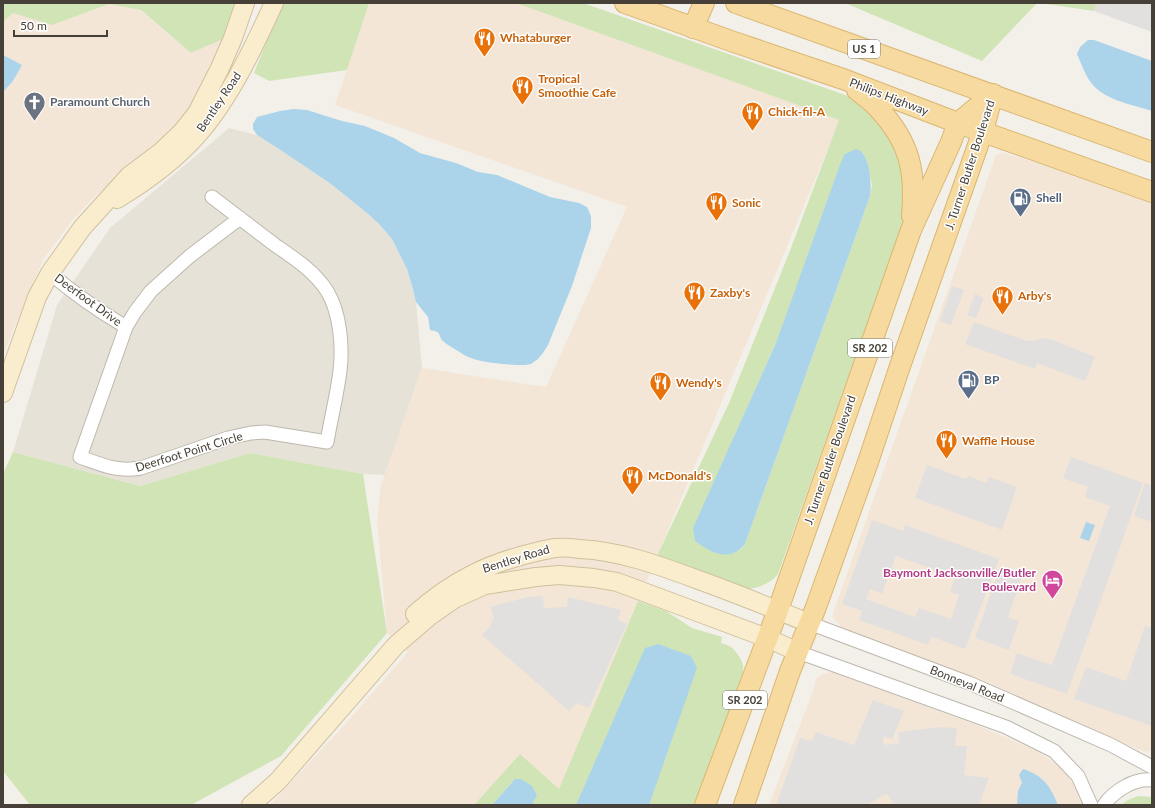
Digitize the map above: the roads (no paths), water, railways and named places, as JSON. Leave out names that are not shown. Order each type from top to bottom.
[{"type":"main road","name":"Philips Highway","points":[[625,3],[693,28],[843,79],[958,123],[1152,192]]},
{"type":"main road","points":[[693,28],[704,3]]},
{"type":"main road","name":"US 1","points":[[736,3],[1152,152]]},
{"type":"main road","points":[[843,79],[878,107],[895,128],[906,147],[913,176],[914,194],[911,230]]},
{"type":"main road","name":"J. Turner Butler Boulevard","points":[[705,805],[778,610],[911,230],[951,142],[958,123],[993,94]]},
{"type":"main road","name":"J. Turner Butler Boulevard","points":[[744,805],[798,652],[868,462],[899,369],[983,131],[993,94]]},
{"type":"street","name":"Bentley Road","points":[[3,393],[37,298],[50,272],[82,228],[101,209],[129,176],[161,152],[182,132],[197,113],[220,68],[233,38],[245,3]]},
{"type":"street","name":"Bentley Road","points":[[101,209],[140,185],[171,161],[206,125],[248,57],[274,3]]},
{"type":"street","name":"Deerfoot Point Circle","points":[[212,198],[240,218],[311,271],[327,292],[334,308],[340,329],[341,348],[340,370],[327,442],[265,432],[250,433],[228,438],[141,468],[128,470],[115,469],[80,457],[126,327],[135,312],[151,291],[190,256],[240,218]]},
{"type":"street","name":"Deerfoot Drive","points":[[50,272],[67,288],[93,307],[126,327]]},
{"type":"street","name":"Bentley Road","points":[[396,645],[406,625],[414,615],[438,594],[465,577],[494,564],[520,556],[556,548],[593,550],[620,554],[672,570],[778,610]]},
{"type":"street","name":"Bentley Road","points":[[251,805],[278,781],[396,645],[431,615],[454,599],[485,585],[536,577],[559,576],[594,578],[617,582],[767,638]]},
{"type":"street","name":"Bonneval Road","points":[[778,610],[969,683],[1111,745],[1152,767]]},
{"type":"street","points":[[767,638],[798,652],[1006,727],[1054,751],[1078,776],[1091,805]]},
{"type":"street","points":[[1104,805],[1109,798],[1119,790],[1142,780],[1152,780]]},
{"type":"water","points":[[1088,40],[1094,40],[1152,61],[1152,111],[1109,97],[1095,87],[1087,77],[1077,54],[1080,47]]},
{"type":"water","points":[[3,55],[22,65],[13,81],[3,92]]},
{"type":"water","points":[[294,109],[307,110],[342,121],[365,126],[394,138],[420,153],[456,163],[478,172],[497,175],[550,197],[579,203],[587,207],[591,216],[591,228],[572,286],[548,345],[538,359],[531,364],[525,365],[501,364],[474,359],[449,346],[441,339],[438,333],[430,330],[428,317],[416,302],[407,269],[392,239],[379,224],[331,184],[257,135],[253,129],[253,124],[257,117]]},
{"type":"water","points":[[856,149],[861,151],[867,162],[871,184],[870,196],[745,544],[739,550],[727,555],[714,552],[695,541],[693,528],[776,343],[841,162],[845,154]]},
{"type":"water","points":[[1086,522],[1095,525],[1089,541],[1080,538]]},
{"type":"water","points":[[658,644],[691,656],[697,668],[649,805],[576,805],[645,648]]},
{"type":"water","points":[[1023,769],[1036,775],[1045,782],[1058,805],[1017,805],[1018,791],[1022,783],[1019,775]]},
{"type":"water","points":[[515,779],[521,779],[532,786],[537,795],[532,805],[492,805]]},
{"type":"place","name":"Whataburger","points":[[484,58]]},
{"type":"place","name":"Tropical Smoothie Cafe","points":[[523,106]]},
{"type":"place","name":"Paramount Church","points":[[34,122]]},
{"type":"place","name":"Chick-fil-A","points":[[752,132]]},
{"type":"place","name":"Shell","points":[[1020,218]]},
{"type":"place","name":"Sonic","points":[[717,222]]},
{"type":"place","name":"Zaxby's","points":[[694,312]]},
{"type":"place","name":"Arby's","points":[[1003,316]]},
{"type":"place","name":"BP","points":[[968,400]]},
{"type":"place","name":"Wendy's","points":[[661,402]]},
{"type":"place","name":"Waffle House","points":[[946,460]]},
{"type":"place","name":"McDonald's","points":[[633,496]]},
{"type":"place","name":"Baymont Jacksonville/Butler Boulevard","points":[[1052,600]]}]
